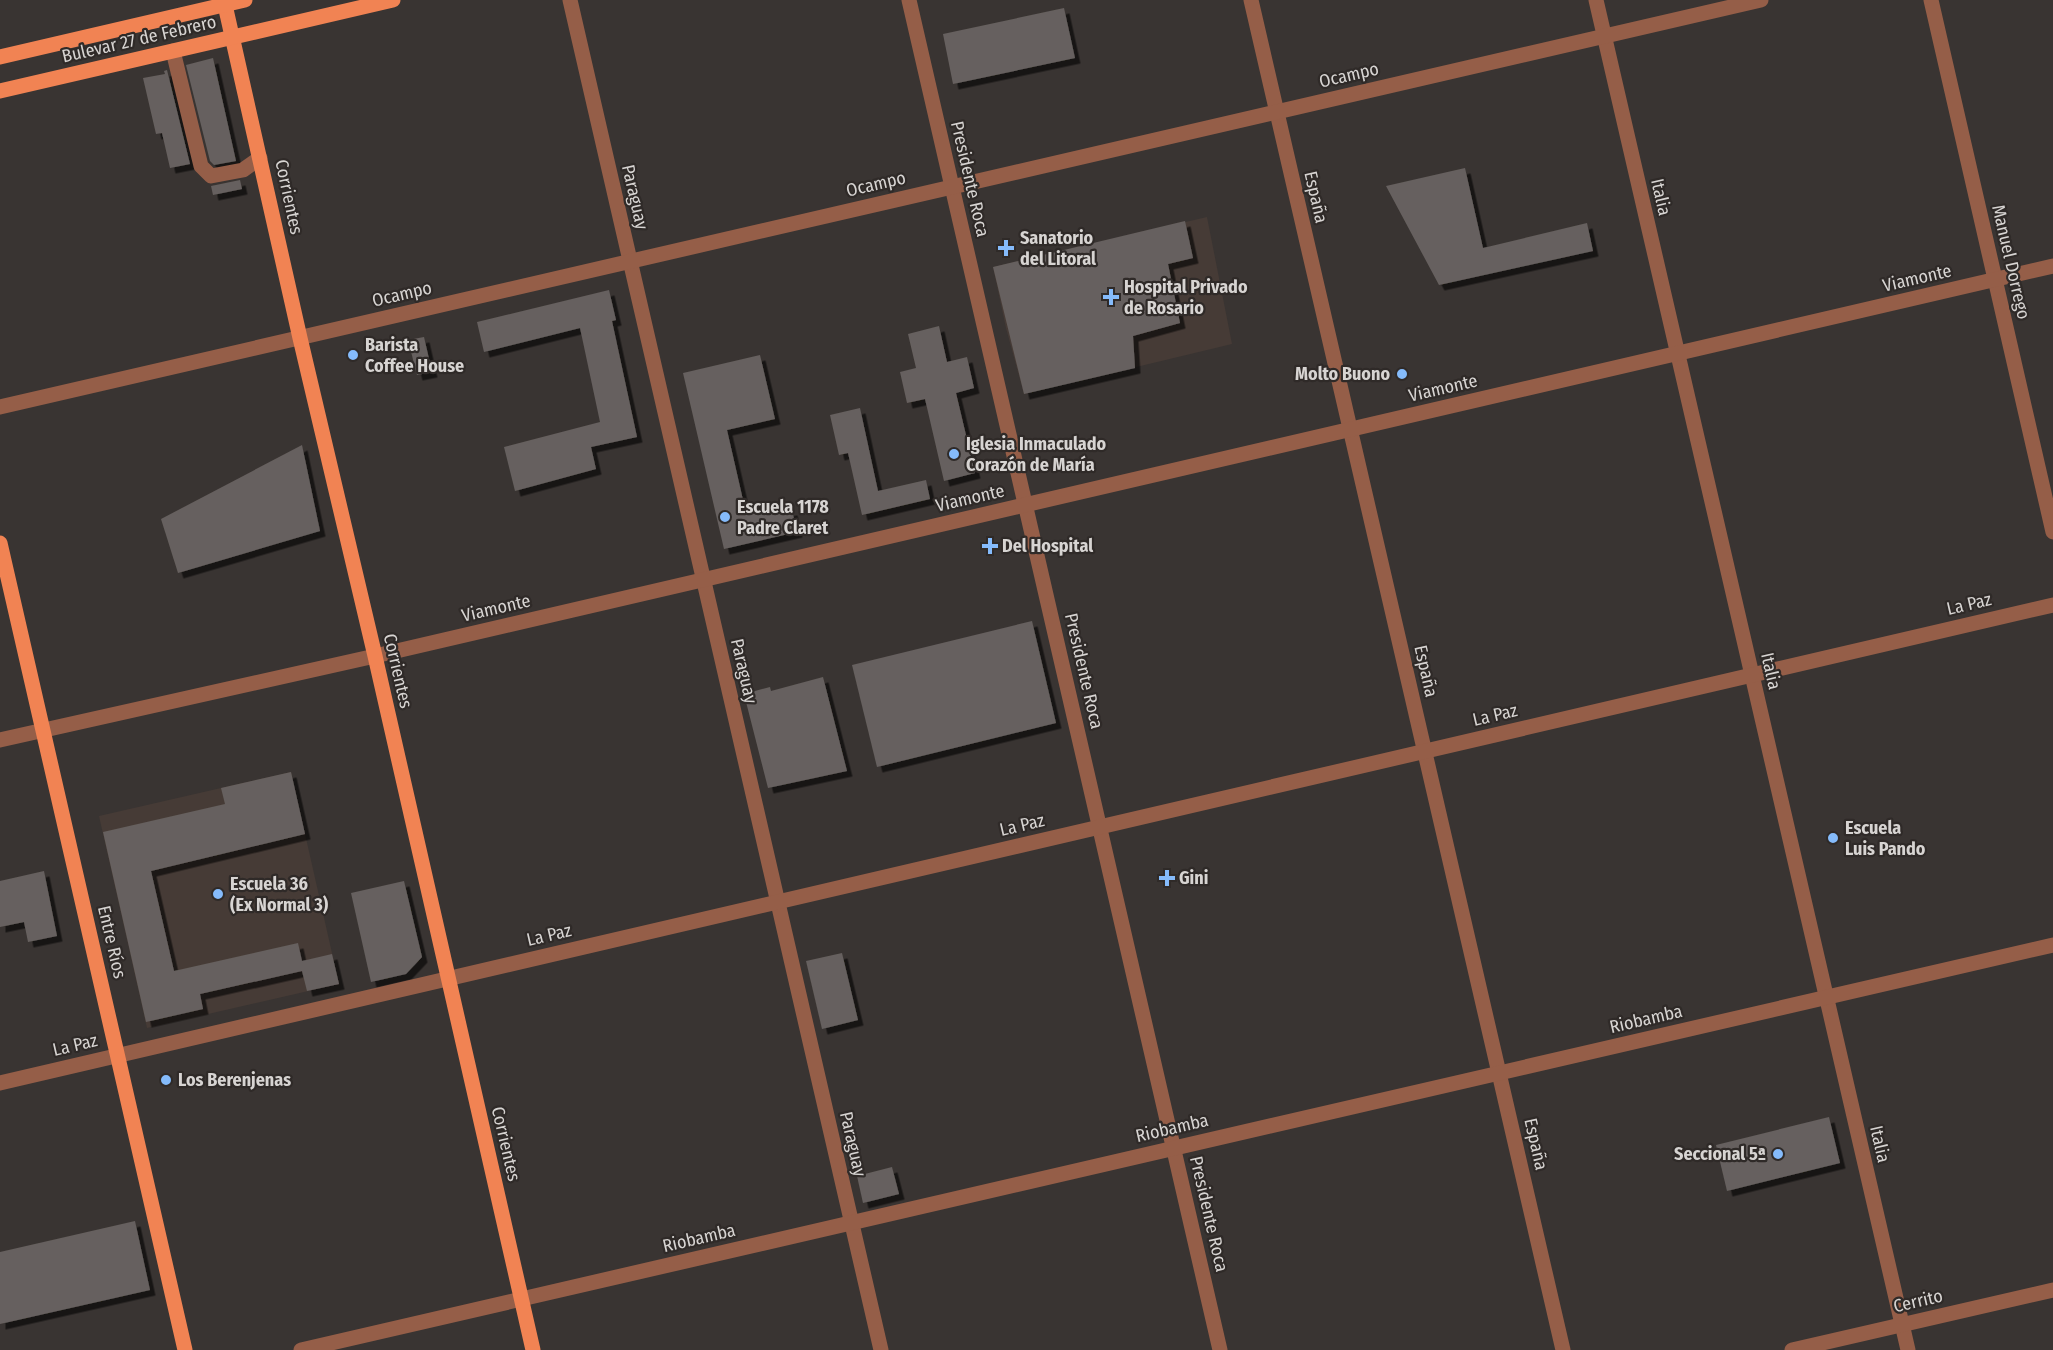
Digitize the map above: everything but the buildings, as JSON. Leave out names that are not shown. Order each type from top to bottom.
[{"type":"main road","name":"Bulevar 27 de Febrero","points":[[0,57],[224,2],[245,0]]},
{"type":"main road","name":"Bulevar 27 de Febrero","points":[[0,91],[393,0]]},
{"type":"main road","name":"Corrientes","points":[[224,2],[533,1350]]},
{"type":"main road","name":"Entre Ríos","points":[[0,543],[185,1350]]},
{"type":"street","name":"Paraguay","points":[[570,0],[881,1350]]},
{"type":"street","name":"Presidente Roca","points":[[909,0],[1220,1350]]},
{"type":"street","name":"España","points":[[1251,0],[1563,1350]]},
{"type":"street","name":"Italia","points":[[1596,0],[1908,1350]]},
{"type":"street","name":"Ocampo","points":[[0,407],[1761,0]]},
{"type":"street","name":"Manuel Dorrego","points":[[1931,0],[2053,532]]},
{"type":"street","points":[[173,51],[201,166],[211,176],[243,170],[260,158]]},
{"type":"street","name":"Viamonte","points":[[0,740],[375,656],[2053,266]]},
{"type":"street","name":"La Paz","points":[[0,1083],[2053,605]]},
{"type":"street","name":"Riobamba","points":[[301,1350],[2053,945]]},
{"type":"street","name":"Cerrito","points":[[1792,1350],[2053,1290]]},
{"type":"shaded area","name":"Hospital Privado de Rosario","points":[[1207,217],[1232,344],[1024,394],[1006,328],[993,267]]},
{"type":"shaded area","name":"Escuela 36 (Ex Normal 3)","points":[[291,772],[339,984],[147,1028],[99,816]]},
{"type":"place","name":"Sanatorio del Litoral","points":[[1006,248]]},
{"type":"place","name":"Hospital Privado de Rosario","points":[[1111,297]]},
{"type":"place","name":"Barista Coffee House","points":[[353,355]]},
{"type":"place","name":"Molto Buono","points":[[1402,374]]},
{"type":"place","name":"Iglesia Inmaculado Corazón de María","points":[[954,454]]},
{"type":"place","name":"Escuela 1178 Padre Claret","points":[[725,517]]},
{"type":"place","name":"Del Hospital","points":[[990,546]]},
{"type":"place","name":"Escuela Luis Pando","points":[[1833,838]]},
{"type":"place","name":"Gini","points":[[1167,878]]},
{"type":"place","name":"Escuela 36 (Ex Normal 3)","points":[[218,894]]},
{"type":"place","name":"Los Berenjenas","points":[[166,1080]]},
{"type":"place","name":"Seccional 5ª","points":[[1778,1154]]}]
